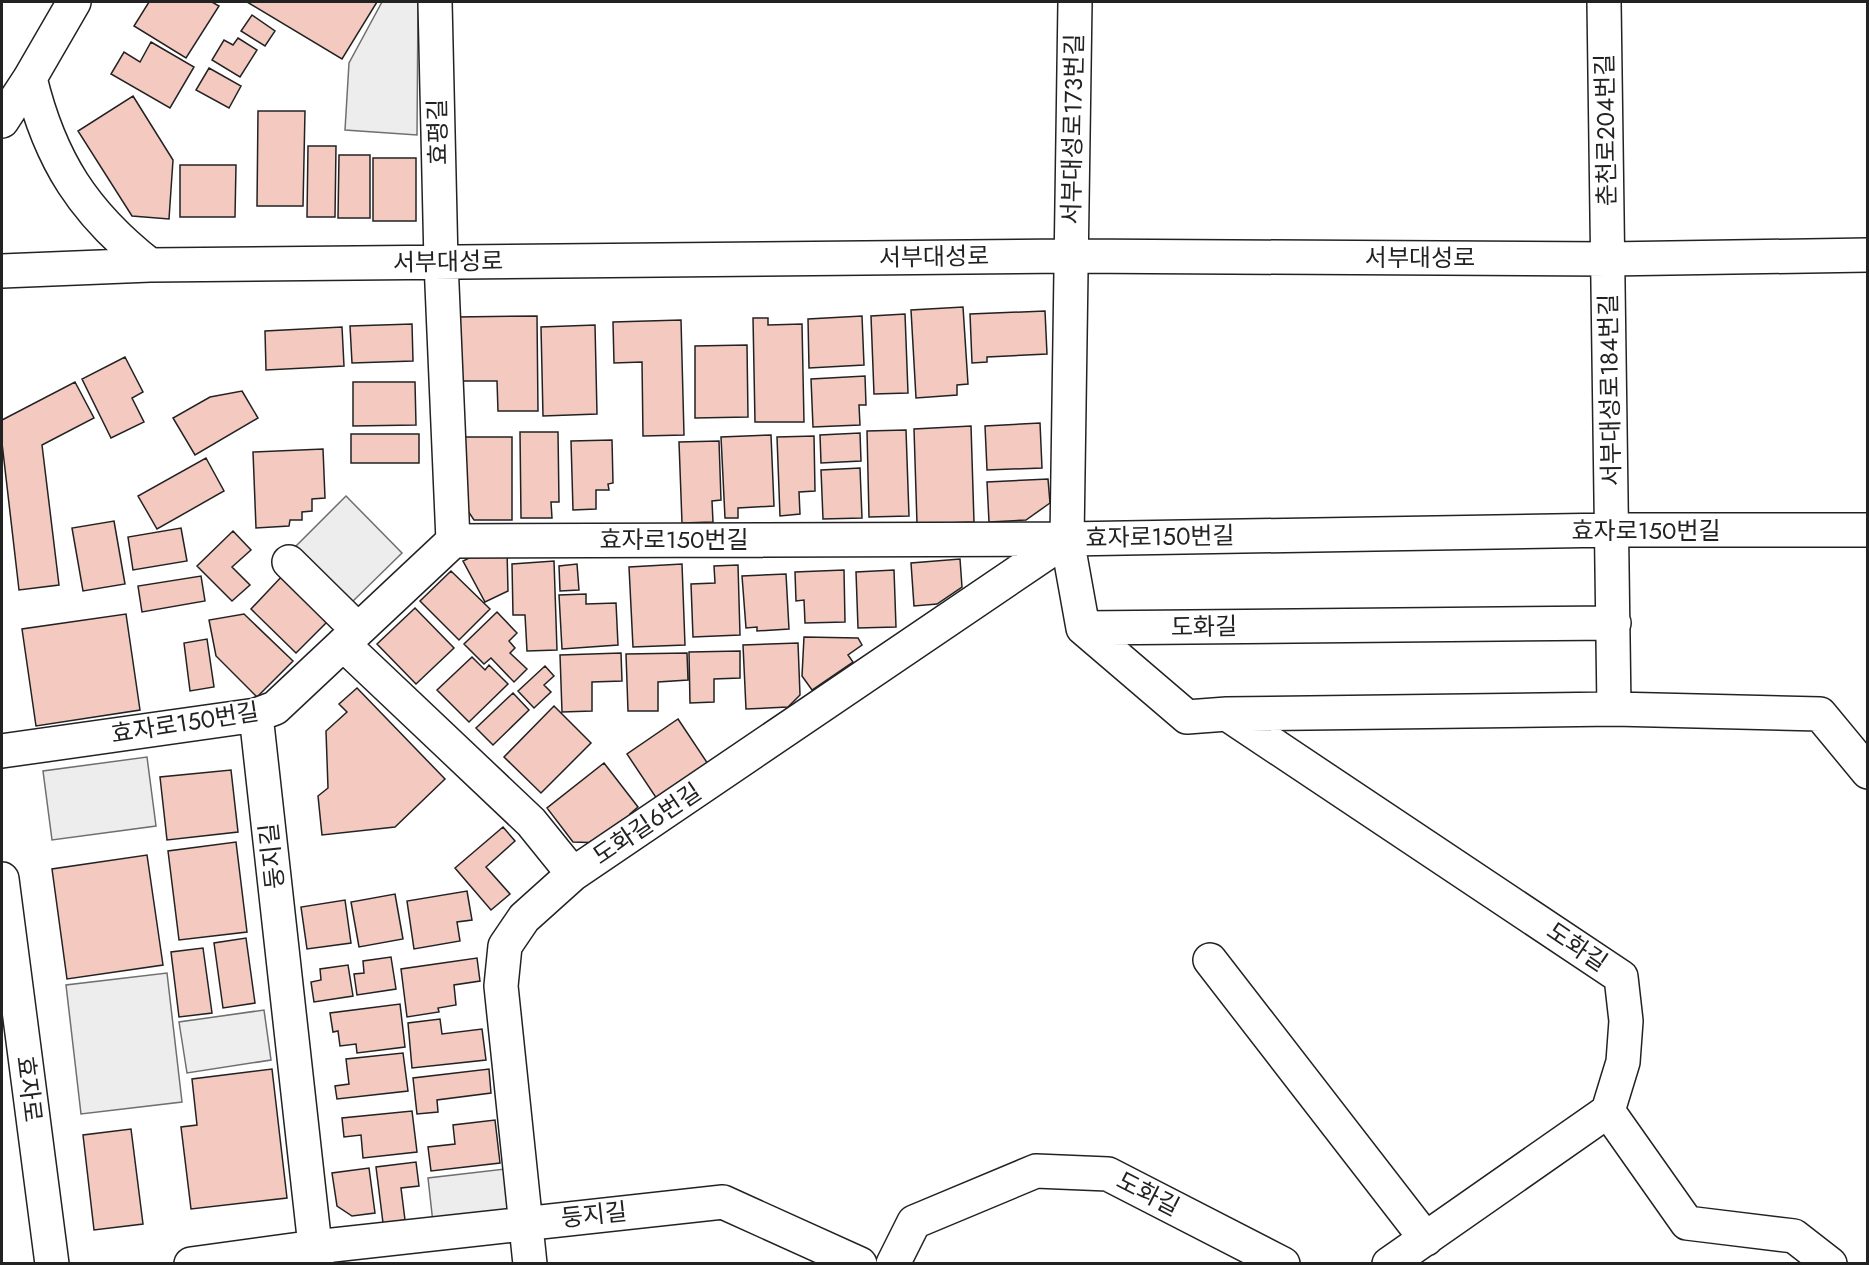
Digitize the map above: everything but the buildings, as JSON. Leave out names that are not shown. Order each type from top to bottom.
[{"type":"street","points":[[2,121],[74,2]]},
{"type":"street","name":"효평길","points":[[435,2],[441,262]]},
{"type":"street","name":"서부대성로173번길","points":[[1070,256],[1076,2]]},
{"type":"street","name":"춘천로204번길","points":[[1604,2],[1608,259]]},
{"type":"street","points":[[30,78],[46,134],[73,186],[95,216],[121,243],[150,265]]},
{"type":"street","name":"서부대성로","points":[[2,271],[150,265],[1070,256],[1608,259],[1868,255]]},
{"type":"street","points":[[1070,256],[1066,539],[1083,628],[1187,717],[1227,714],[1614,709],[1820,714],[1868,772]]},
{"type":"street","name":"서부대성로184번길","points":[[1608,259],[1614,709]]},
{"type":"street","points":[[441,262],[453,541]]},
{"type":"street","name":"효자로150번길","points":[[2,751],[256,715],[275,708],[453,541],[1066,539],[1612,530],[1868,530]]},
{"type":"street","name":"도화길6번길","points":[[530,1263],[501,986],[505,946],[524,918],[573,874],[1066,539]]},
{"type":"street","points":[[289,562],[350,637],[531,822],[573,874]]},
{"type":"street","name":"도화길","points":[[1083,628],[1614,623]]},
{"type":"street","name":"도화길","points":[[1227,714],[1621,977],[1626,1021],[1623,1062],[1608,1111]]},
{"type":"street","name":"둥지길","points":[[256,715],[316,1255]]},
{"type":"street","name":"효자로","points":[[2,879],[52,1263]]},
{"type":"street","points":[[1210,960],[1426,1239]]},
{"type":"street","points":[[1389,1263],[1608,1111],[1687,1223],[1794,1236],[1830,1263]]},
{"type":"street","name":"도화길","points":[[893,1263],[914,1222],[1036,1172],[1108,1174],[1283,1263]]},
{"type":"street","name":"둥지길","points":[[191,1263],[316,1255],[527,1223],[723,1202],[860,1263]]},
{"type":"shaded area","points":[[382,2],[418,2],[417,135],[345,130],[349,63]]},
{"type":"shaded area","points":[[346,496],[402,553],[350,604],[294,548]]},
{"type":"shaded area","points":[[147,757],[156,826],[52,840],[43,771]]},
{"type":"shaded area","points":[[167,973],[182,1102],[81,1114],[66,985]]},
{"type":"shaded area","points":[[264,1010],[271,1060],[187,1073],[179,1022]]},
{"type":"shaded area","points":[[505,1169],[510,1214],[433,1223],[428,1178]]}]
